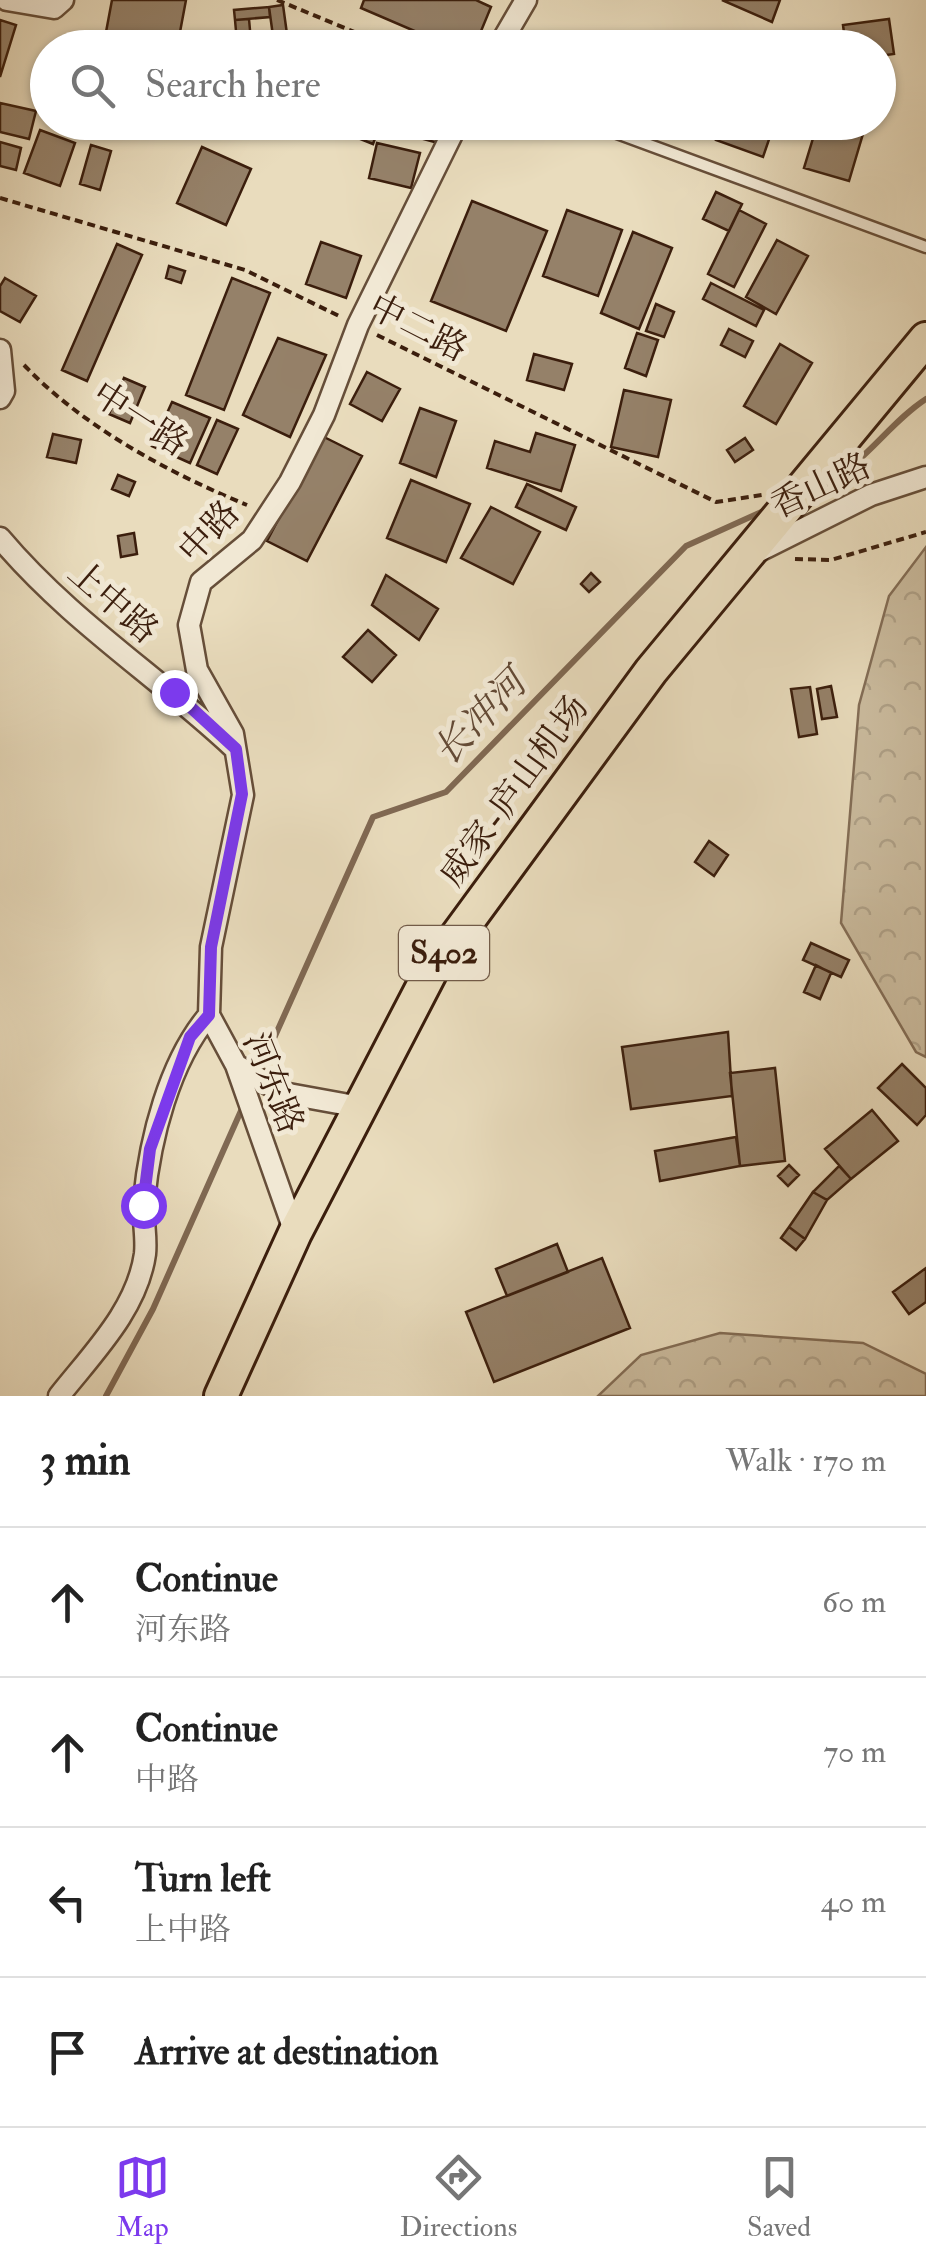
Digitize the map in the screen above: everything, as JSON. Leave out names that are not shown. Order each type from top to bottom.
[{"type":"main road","name":"威家-庐山机场","points":[[222,1396],[295,1234],[430,971],[651,671],[926,339]]},
{"type":"street","points":[[7,0],[54,8],[62,0]]},
{"type":"street","points":[[508,30],[526,0]]},
{"type":"street","name":"中路","points":[[209,1015],[211,947],[242,794],[233,734],[197,670],[188,624],[200,582],[252,540],[324,415],[358,325],[449,140]]},
{"type":"street","points":[[0,350],[4,391],[0,398]]},
{"type":"street","name":"香山路","points":[[745,558],[871,495],[926,477]]},
{"type":"street","name":"上中路","points":[[0,538],[78,620],[174,692],[236,749]]},
{"type":"street","name":"河东路","points":[[59,1396],[121,1318],[145,1254],[143,1205],[150,1149],[190,1037],[209,1015],[236,1065],[295,1234]]},
{"type":"street","points":[[236,1065],[283,1093],[360,1107]]},
{"type":"lane","points":[[636,140],[926,247]]},
{"type":"path","points":[[276,0],[349,30]]},
{"type":"path","name":"中二路","points":[[0,198],[245,270],[716,502],[806,484]]},
{"type":"path","name":"中一路","points":[[23,364],[46,388],[195,484],[270,514]]},
{"type":"path","points":[[745,558],[831,560],[926,532]]},
{"type":"green space","points":[[926,547],[926,1057],[916,1052],[841,923],[859,705],[889,596]]},
{"type":"green space","points":[[720,1333],[863,1343],[926,1374],[926,1396],[598,1396],[641,1355]]},
{"type":"building","points":[[112,0],[186,0],[180,30],[106,30]]},
{"type":"building","points":[[364,0],[476,0],[491,7],[481,30],[412,30],[361,8]]},
{"type":"building","points":[[722,0],[780,0],[772,22]]},
{"type":"building","points":[[283,5],[286,30],[272,30],[269,7]]},
{"type":"building","points":[[269,7],[270,17],[235,20],[234,10]]},
{"type":"building","points":[[249,19],[250,30],[236,30],[235,20]]},
{"type":"building","points":[[889,19],[891,30],[844,30],[843,25]]},
{"type":"building","points":[[0,20],[16,25],[0,77]]},
{"type":"building","points":[[0,103],[30,110],[29,139],[0,132]]},
{"type":"building","points":[[36,140],[75,143],[60,186],[24,173]]},
{"type":"building","points":[[716,140],[769,140],[763,157]]},
{"type":"building","points":[[813,140],[861,140],[849,181],[804,168]]},
{"type":"building","points":[[0,142],[21,148],[16,170],[0,166]]},
{"type":"building","points":[[377,143],[420,153],[411,188],[369,178]]},
{"type":"building","points":[[91,145],[111,151],[100,190],[80,184]]},
{"type":"building","points":[[202,147],[251,169],[226,225],[177,203]]},
{"type":"building","points":[[716,192],[742,204],[729,231],[703,219]]},
{"type":"building","points":[[472,201],[547,231],[506,331],[431,301]]},
{"type":"building","points":[[567,210],[622,230],[598,296],[543,276]]},
{"type":"building","points":[[739,210],[766,224],[734,287],[708,274]]},
{"type":"building","points":[[633,232],[672,248],[639,329],[601,313]]},
{"type":"building","points":[[777,240],[808,256],[776,314],[746,297]]},
{"type":"building","points":[[321,242],[361,256],[346,298],[306,284]]},
{"type":"building","points":[[117,244],[142,255],[87,381],[62,370]]},
{"type":"building","points":[[169,266],[185,271],[181,283],[166,278]]},
{"type":"building","points":[[5,278],[36,296],[20,322],[0,311],[0,286]]},
{"type":"building","points":[[232,278],[270,293],[224,410],[186,395]]},
{"type":"building","points":[[711,283],[764,310],[756,326],[703,299]]},
{"type":"building","points":[[656,304],[674,312],[664,337],[646,331]]},
{"type":"building","points":[[729,329],[753,341],[745,357],[721,345]]},
{"type":"building","points":[[637,333],[658,340],[646,376],[625,368]]},
{"type":"building","points":[[278,338],[326,355],[290,437],[243,415]]},
{"type":"building","points":[[780,344],[812,363],[776,424],[744,406]]},
{"type":"building","points":[[534,354],[572,364],[564,390],[527,380]]},
{"type":"building","points":[[367,372],[400,389],[382,421],[350,404]]},
{"type":"building","points":[[124,378],[145,387],[130,423],[109,414]]},
{"type":"building","points":[[624,390],[671,400],[658,457],[611,447]]},
{"type":"building","points":[[172,402],[210,418],[190,463],[152,446]]},
{"type":"building","points":[[420,408],[456,421],[436,477],[400,463]]},
{"type":"building","points":[[217,420],[238,429],[217,474],[197,465]]},
{"type":"building","points":[[536,433],[575,445],[561,491],[487,468],[495,441],[530,452]]},
{"type":"building","points":[[53,434],[81,440],[76,463],[47,457]]},
{"type":"building","points":[[322,436],[362,456],[307,561],[267,541]]},
{"type":"building","points":[[745,438],[753,450],[735,462],[727,450]]},
{"type":"building","points":[[118,475],[135,482],[129,496],[112,489]]},
{"type":"building","points":[[411,480],[470,504],[446,562],[387,538]]},
{"type":"building","points":[[527,484],[576,507],[566,530],[516,507]]},
{"type":"building","points":[[491,507],[540,532],[513,584],[461,558]]},
{"type":"building","points":[[134,533],[137,554],[121,557],[118,536]]},
{"type":"building","points":[[591,573],[600,582],[589,592],[581,584]]},
{"type":"building","points":[[386,575],[438,609],[419,640],[372,605]]},
{"type":"building","points":[[368,630],[396,655],[372,682],[343,657]]},
{"type":"building","points":[[831,686],[837,717],[822,719],[817,689]]},
{"type":"building","points":[[810,687],[817,734],[799,737],[791,689]]},
{"type":"building","points":[[709,841],[728,855],[714,876],[695,862]]},
{"type":"building","points":[[811,943],[849,960],[841,977],[803,960]]},
{"type":"building","points":[[816,965],[831,973],[820,999],[804,992]]},
{"type":"building","points":[[728,1032],[732,1096],[631,1109],[622,1047]]},
{"type":"building","points":[[902,1064],[926,1088],[926,1115],[917,1125],[878,1088]]},
{"type":"building","points":[[775,1068],[785,1161],[740,1166],[730,1073]]},
{"type":"building","points":[[872,1110],[898,1141],[851,1179],[825,1149]]},
{"type":"building","points":[[736,1137],[740,1166],[660,1181],[655,1151]]},
{"type":"building","points":[[789,1165],[799,1175],[788,1186],[778,1176]]},
{"type":"building","points":[[839,1166],[851,1179],[827,1200],[813,1192]]},
{"type":"building","points":[[813,1192],[827,1200],[805,1239],[789,1227]]},
{"type":"building","points":[[789,1227],[805,1239],[796,1250],[781,1238]]},
{"type":"building","points":[[557,1244],[568,1272],[507,1296],[496,1269]]},
{"type":"building","points":[[602,1258],[630,1328],[494,1382],[466,1312]]},
{"type":"building","points":[[926,1268],[926,1302],[909,1314],[893,1292]]},
{"type":"waterway","name":"长冲河","points":[[825,483],[852,466],[926,399]]},
{"type":"waterway","name":"长冲河","points":[[258,1074],[373,817],[446,792],[686,546],[768,509]]},
{"type":"waterway","name":"长冲河","points":[[106,1396],[153,1309],[244,1104]]},
{"type":"route","points":[[143,1205],[150,1149],[190,1037],[209,1015],[211,947],[242,794],[236,749],[174,692]]}]
